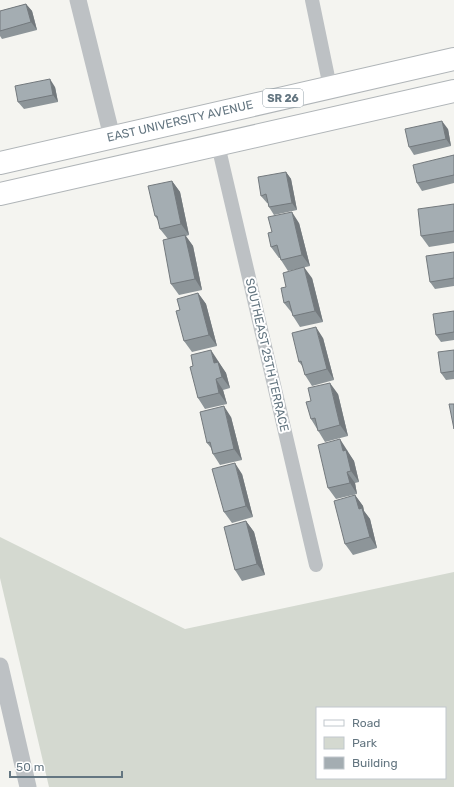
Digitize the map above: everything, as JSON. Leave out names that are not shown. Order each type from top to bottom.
[{"type":"main road","name":"EAST UNIVERSITY AVENUE","points":[[0,163],[454,58]]},
{"type":"main road","points":[[330,87],[344,116]]},
{"type":"main road","points":[[0,194],[454,91]]},
{"type":"main road","points":[[211,114],[218,145]]},
{"type":"main road","points":[[112,137],[118,168]]},
{"type":"street","points":[[78,0],[112,137]]},
{"type":"street","points":[[312,0],[330,87]]},
{"type":"street","name":"SOUTHEAST 25TH TERRACE","points":[[218,145],[316,565]]},
{"type":"street","points":[[0,666],[28,787]]},
{"type":"green space","points":[[0,537],[185,629],[454,572],[454,787],[49,787],[0,578]]},
{"type":"building","points":[[26,4],[31,22],[0,31],[0,11]]},
{"type":"building","points":[[50,79],[53,95],[18,102],[15,86]]},
{"type":"building","points":[[442,121],[446,139],[409,147],[405,129]]},
{"type":"building","points":[[454,155],[454,175],[417,183],[413,165]]},
{"type":"building","points":[[286,172],[292,203],[269,207],[266,194],[261,196],[258,177]]},
{"type":"building","points":[[172,181],[181,224],[160,229],[157,216],[155,216],[148,186]]},
{"type":"building","points":[[454,204],[454,231],[421,236],[418,209]]},
{"type":"building","points":[[292,212],[302,255],[281,260],[277,245],[271,247],[268,233],[272,232],[268,217]]},
{"type":"building","points":[[185,235],[195,279],[171,284],[163,240]]},
{"type":"building","points":[[454,252],[454,278],[430,282],[426,256]]},
{"type":"building","points":[[304,267],[315,311],[293,316],[289,301],[284,303],[281,288],[286,287],[283,273]]},
{"type":"building","points":[[198,293],[209,335],[184,341],[176,311],[180,310],[177,299]]},
{"type":"building","points":[[454,311],[454,332],[436,335],[433,314]]},
{"type":"building","points":[[316,327],[327,369],[305,375],[301,361],[299,362],[292,333]]},
{"type":"building","points":[[211,350],[214,363],[218,362],[222,377],[216,379],[219,393],[198,398],[190,367],[193,366],[191,355]]},
{"type":"building","points":[[454,350],[454,371],[441,373],[438,352]]},
{"type":"building","points":[[330,383],[340,425],[318,431],[315,418],[311,419],[306,402],[311,401],[308,388]]},
{"type":"building","points":[[449,404],[454,404],[454,429]]},
{"type":"building","points":[[224,406],[234,449],[213,454],[210,442],[207,443],[200,412]]},
{"type":"building","points":[[340,439],[343,451],[346,450],[351,471],[347,472],[350,483],[328,488],[318,445]]},
{"type":"building","points":[[235,463],[246,506],[224,512],[212,469]]},
{"type":"building","points":[[355,495],[359,509],[362,508],[370,537],[345,544],[334,501]]},
{"type":"building","points":[[246,521],[257,564],[235,570],[224,527]]}]
